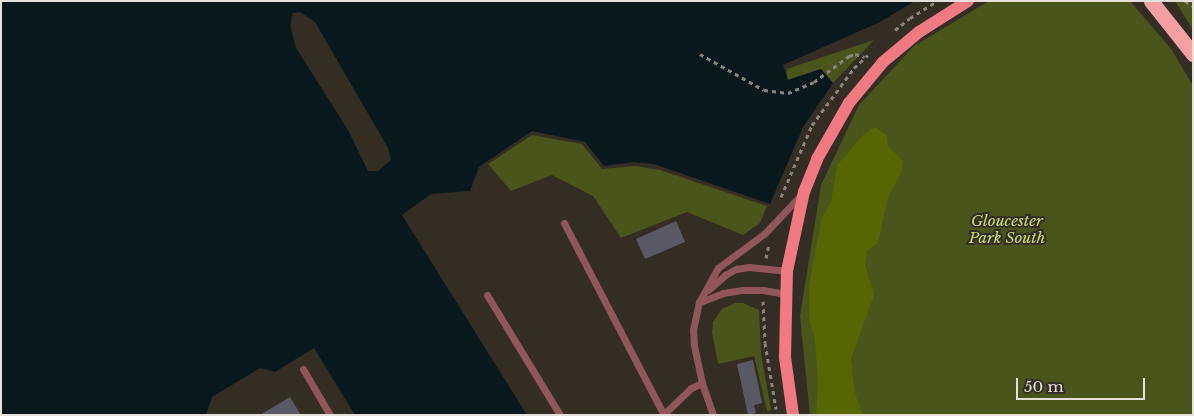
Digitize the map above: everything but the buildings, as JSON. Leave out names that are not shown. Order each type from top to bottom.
[{"type":"highway","points":[[1151,1],[1193,53]]},
{"type":"highway","points":[[1164,1],[1193,53]]},
{"type":"main road","points":[[794,415],[785,357],[787,271],[804,192],[817,159],[849,103],[883,62],[944,14],[968,1]]},
{"type":"lane","points":[[713,415],[702,383],[694,330],[699,302],[718,268],[764,233],[804,192]]},
{"type":"lane","points":[[564,223],[663,414],[691,388],[702,383]]},
{"type":"lane","points":[[699,302],[719,279],[736,269],[754,267],[787,271]]},
{"type":"lane","points":[[699,302],[718,294],[743,290],[768,290],[786,294]]},
{"type":"lane","points":[[486,295],[560,415]]},
{"type":"lane","points":[[303,369],[330,415]]},
{"type":"path","points":[[1185,1],[1193,6]]},
{"type":"path","points":[[700,54],[764,90],[788,93],[814,82],[849,56],[855,54],[866,57]]},
{"type":"path","points":[[763,315],[766,352],[776,415]]},
{"type":"green space","name":"Gloucester Park South","points":[[989,1],[1130,1],[1172,50],[1193,86],[1193,415],[810,415],[800,316],[821,185],[859,105],[914,46]]},
{"type":"green space","points":[[1175,1],[1193,1],[1193,30]]},
{"type":"green space","points":[[874,40],[833,83],[821,69],[787,80],[787,69]]},
{"type":"green space","points":[[875,127],[887,135],[888,146],[903,161],[901,173],[888,197],[878,243],[867,251],[865,264],[874,295],[851,359],[855,393],[863,415],[816,415],[818,384],[815,339],[809,320],[809,286],[822,217],[831,203],[837,165],[864,134]]},
{"type":"green space","points":[[532,135],[582,144],[602,169],[635,166],[660,170],[767,206],[760,223],[743,235],[687,212],[621,238],[593,196],[552,175],[511,191],[488,164]]},
{"type":"green space","points":[[735,303],[743,303],[759,310],[761,354],[772,415],[771,410],[767,411],[754,356],[718,364],[712,333],[713,322],[722,309]]},
{"type":"shaded area","points":[[1,1],[915,1],[880,22],[783,65],[788,80],[821,69],[833,83],[803,127],[770,204],[654,164],[633,162],[604,166],[585,142],[532,131],[479,167],[470,191],[431,194],[402,215],[527,415],[355,415],[314,348],[275,372],[260,368],[212,397],[206,415],[1,415]]},
{"type":"pier","points":[[300,12],[315,22],[388,148],[391,160],[378,171],[368,171],[348,130],[296,48],[290,25],[293,13]]}]
